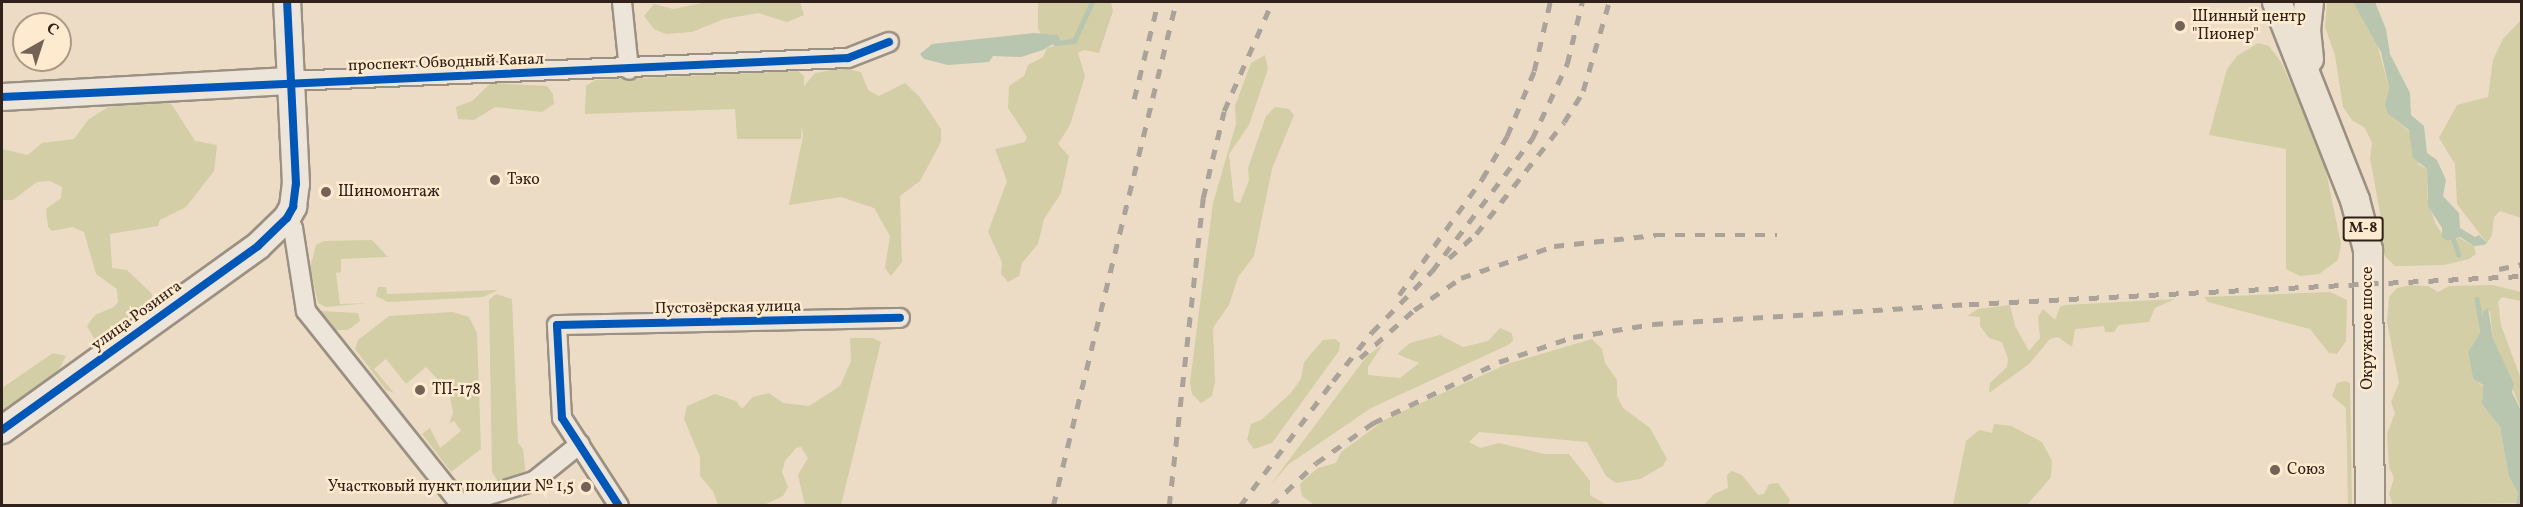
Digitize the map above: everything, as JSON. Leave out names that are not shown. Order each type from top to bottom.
[{"type":"main road","name":"М-8","points":[[2277,2],[2312,88]]},
{"type":"main road","name":"М-8","points":[[2309,2],[2306,30],[2312,88]]},
{"type":"main road","name":"Окружное шоссе","points":[[2312,88],[2355,200],[2368,250],[2370,506]]},
{"type":"street","points":[[287,2],[289,81],[296,184],[293,207],[285,222],[293,228],[306,311],[460,504],[534,481],[580,444],[619,506]]},
{"type":"street","points":[[622,2],[629,70]]},
{"type":"street","name":"проспект Обводный Канал","points":[[2,97],[289,81],[629,70],[848,58],[889,42]]},
{"type":"street","name":"улица Розинга","points":[[2,430],[258,246],[285,222]]},
{"type":"street","name":"Пустозёрская улица","points":[[580,444],[562,418],[557,325],[900,318]]},
{"type":"shaded area","points":[[707,2],[800,2],[804,15],[787,22],[758,13],[724,19],[692,32],[666,34],[654,29],[644,16],[654,4],[673,9]]},
{"type":"shaded area","points":[[1038,2],[1111,2],[1113,11],[1099,53],[1084,50],[1078,53],[1085,76],[1070,125],[1058,144],[1069,156],[1061,193],[1044,219],[1038,244],[1022,263],[1019,276],[1008,282],[1001,274],[1002,262],[988,232],[1007,181],[995,149],[1025,142],[1027,137],[1008,108],[1009,86],[1024,76],[1028,65],[1043,57],[1047,48],[1058,45],[1058,35],[1041,34],[1038,29]]},
{"type":"shaded area","points":[[2327,2],[2353,2],[2377,44],[2389,88],[2385,105],[2388,114],[2409,131],[2419,165],[2427,169],[2427,197],[2435,223],[2447,241],[2459,238],[2474,246],[2476,254],[2469,259],[2444,265],[2395,266],[2384,255],[2378,233],[2381,218],[2370,158],[2372,143],[2365,128],[2352,120],[2343,107],[2335,55],[2325,27]]},
{"type":"shaded area","points":[[2353,2],[2375,2],[2386,29],[2390,54],[2410,93],[2411,115],[2424,126],[2427,153],[2437,160],[2446,180],[2443,196],[2459,213],[2460,228],[2475,237],[2479,235],[2487,243],[2484,245],[2474,246],[2460,237],[2447,241],[2442,237],[2442,228],[2428,206],[2427,169],[2413,158],[2409,130],[2388,114],[2385,105],[2389,88],[2381,52]]},
{"type":"shaded area","points":[[2521,20],[2521,218],[2500,211],[2494,217],[2492,235],[2487,243],[2457,204],[2455,164],[2439,138],[2457,105],[2488,97],[2493,60],[2503,39]]},
{"type":"shaded area","points":[[1034,33],[1058,35],[1060,40],[1043,50],[1021,57],[993,56],[989,62],[948,65],[924,59],[920,54],[932,44]]},
{"type":"shaded area","points":[[2258,43],[2269,46],[2281,62],[2322,152],[2341,244],[2338,260],[2319,274],[2300,276],[2286,269],[2286,149],[2209,135],[2227,69],[2237,56]]},
{"type":"shaded area","points":[[1265,55],[1268,69],[1249,125],[1229,154],[1234,201],[1240,203],[1249,180],[1248,168],[1266,116],[1275,107],[1289,109],[1294,115],[1272,169],[1254,256],[1238,277],[1229,305],[1213,328],[1215,381],[1212,396],[1201,403],[1192,394],[1190,382],[1213,203],[1236,124],[1235,106],[1251,63]]},
{"type":"shaded area","points":[[843,68],[861,72],[868,90],[879,96],[905,83],[919,96],[941,129],[941,142],[920,181],[900,196],[902,262],[891,276],[885,268],[890,236],[874,208],[841,197],[789,205],[803,136],[802,125],[801,139],[737,139],[735,109],[585,114],[586,86],[595,80],[798,71],[804,76],[804,86],[815,73]]},
{"type":"shaded area","points":[[491,83],[547,86],[553,94],[554,104],[542,112],[495,107],[474,120],[458,119],[456,107],[472,101]]},
{"type":"shaded area","points":[[161,99],[172,105],[195,141],[217,145],[214,171],[186,207],[160,220],[158,226],[110,234],[112,268],[127,270],[152,294],[153,301],[108,336],[95,340],[87,326],[95,315],[114,307],[118,302],[117,289],[96,274],[84,232],[72,227],[52,231],[48,227],[46,209],[61,198],[62,187],[50,181],[37,182],[13,200],[2,200],[2,149],[28,155],[42,143],[74,139],[88,120],[110,106],[150,104]]},
{"type":"shaded area","points":[[372,240],[388,257],[341,259],[341,272],[336,273],[340,304],[369,303],[326,307],[318,303],[310,268],[316,245],[324,241]]},
{"type":"shaded area","points":[[2411,285],[2428,286],[2438,292],[2449,286],[2492,285],[2521,292],[2521,301],[2502,297],[2498,302],[2501,325],[2521,379],[2521,410],[2493,339],[2490,311],[2483,312],[2481,331],[2468,352],[2473,379],[2483,386],[2482,404],[2500,427],[2509,477],[2518,493],[2517,503],[2393,505],[2389,494],[2394,478],[2389,467],[2387,434],[2395,413],[2391,402],[2399,383],[2387,322],[2389,297],[2397,288]]},
{"type":"shaded area","points":[[378,287],[386,287],[387,294],[498,290],[483,297],[388,302],[376,296]]},
{"type":"shaded area","points":[[2330,292],[2347,300],[2346,341],[2337,354],[2329,353],[2310,329],[2208,302],[2204,297]]},
{"type":"shaded area","points":[[496,294],[512,299],[518,443],[523,449],[526,475],[499,483],[492,472],[489,300]]},
{"type":"shaded area","points":[[2175,299],[2155,308],[2149,322],[2119,325],[2114,332],[2105,332],[2104,326],[2075,329],[2072,347],[2058,337],[2050,339],[2029,364],[1989,393],[1990,383],[2007,367],[2008,359],[2002,342],[1989,338],[1980,326],[1980,317],[1967,316],[1978,309],[2010,305],[2015,326],[2029,351],[2040,338],[2038,317],[2043,309],[2055,320],[2060,307],[2065,305]]},
{"type":"shaded area","points":[[2488,308],[2493,339],[2514,384],[2512,392],[2521,411],[2521,505],[2516,505],[2518,493],[2509,477],[2500,427],[2482,404],[2483,385],[2473,379],[2468,352],[2481,331],[2483,312]]},
{"type":"shaded area","points":[[320,311],[358,313],[360,321],[348,330],[335,330]]},
{"type":"shaded area","points":[[453,312],[469,317],[477,333],[481,449],[451,472],[422,434],[430,428],[440,448],[461,431],[454,421],[449,424],[453,413],[449,391],[426,367],[406,384],[386,359],[374,369],[394,393],[386,390],[355,349],[358,340],[389,316]]},
{"type":"shaded area","points":[[1500,328],[1512,333],[1513,341],[1508,345],[1371,408],[1289,464],[1271,484],[1366,357],[1383,344],[1368,367],[1368,375],[1400,378],[1419,363],[1397,354],[1410,343],[1440,335],[1463,347],[1488,341]]},
{"type":"shaded area","points":[[850,338],[873,338],[881,342],[841,505],[805,505],[798,475],[808,458],[801,447],[796,448],[785,461],[782,472],[788,487],[783,496],[764,505],[718,505],[713,491],[700,476],[700,457],[684,419],[687,406],[715,394],[736,401],[742,409],[753,397],[769,393],[783,403],[809,406],[840,386],[851,361]]},
{"type":"shaded area","points":[[1335,339],[1340,343],[1339,351],[1272,443],[1254,449],[1247,440],[1251,424],[1261,420],[1290,394],[1301,379],[1304,362],[1323,340]]},
{"type":"shaded area","points":[[1592,339],[1602,349],[1605,363],[1617,380],[1617,396],[1623,408],[1650,428],[1667,459],[1663,466],[1640,479],[1616,483],[1606,476],[1587,442],[1479,432],[1469,442],[1480,448],[1499,443],[1544,454],[1569,454],[1590,481],[1590,495],[1607,505],[1316,506],[1302,496],[1300,484],[1304,480],[1318,468],[1336,463],[1341,452],[1386,419],[1507,364]]},
{"type":"shaded area","points":[[53,353],[66,356],[56,375],[2,413],[2,388]]},
{"type":"shaded area","points":[[2345,381],[2350,383],[2352,505],[2348,505],[2346,408],[2332,396],[2337,383]]},
{"type":"shaded area","points":[[1994,424],[2011,426],[2042,442],[2052,461],[2051,477],[2027,505],[1953,505],[1966,441],[1979,430],[1992,433]]},
{"type":"shaded area","points":[[1732,471],[1742,475],[1758,495],[1764,494],[1769,484],[1778,483],[1790,500],[1788,505],[1704,505],[1714,494],[1728,488],[1727,475]]},
{"type":"waterway","points":[[1055,43],[1074,41],[1092,2]]},
{"type":"waterway","points":[[2452,235],[2459,255]]},
{"type":"waterway","points":[[2477,299],[2483,333]]},
{"type":"railway","points":[[1134,99],[1158,2]]},
{"type":"railway","points":[[1053,506],[1176,2]]},
{"type":"railway","points":[[1169,506],[1203,198],[1224,111],[1272,2]]},
{"type":"railway","points":[[1399,295],[1482,179],[1507,136],[1534,71],[1550,2]]},
{"type":"railway","points":[[1240,506],[1333,381],[1372,332],[1432,271],[1532,139],[1567,64],[1582,2]]},
{"type":"railway","points":[[1449,258],[1476,234],[1564,122],[1583,91],[1609,2]]},
{"type":"railway","points":[[1360,358],[1414,310],[1461,278],[1554,246],[1655,235],[1777,235]]},
{"type":"railway","points":[[2499,269],[2522,264]]},
{"type":"railway","points":[[1271,506],[1316,463],[1373,423],[1499,362],[1573,337],[1653,324],[1969,304],[2522,276]]},
{"type":"cycle path","points":[[2,430],[258,246],[287,218],[293,207],[296,184],[287,2]]},
{"type":"cycle path","points":[[2,97],[848,58],[889,42]]},
{"type":"cycle path","points":[[619,506],[562,418],[557,325],[900,318]]},
{"type":"place","name":"Шинный центр \"Пионер\"","points":[[2180,26]]},
{"type":"place","name":"Тэко","points":[[495,180]]},
{"type":"place","name":"Шиномонтаж","points":[[326,192]]},
{"type":"place","name":"ТП-178","points":[[420,390]]},
{"type":"place","name":"Союз","points":[[2275,470]]},
{"type":"place","name":"Участковый пункт полиции № 1,5","points":[[586,487]]}]
